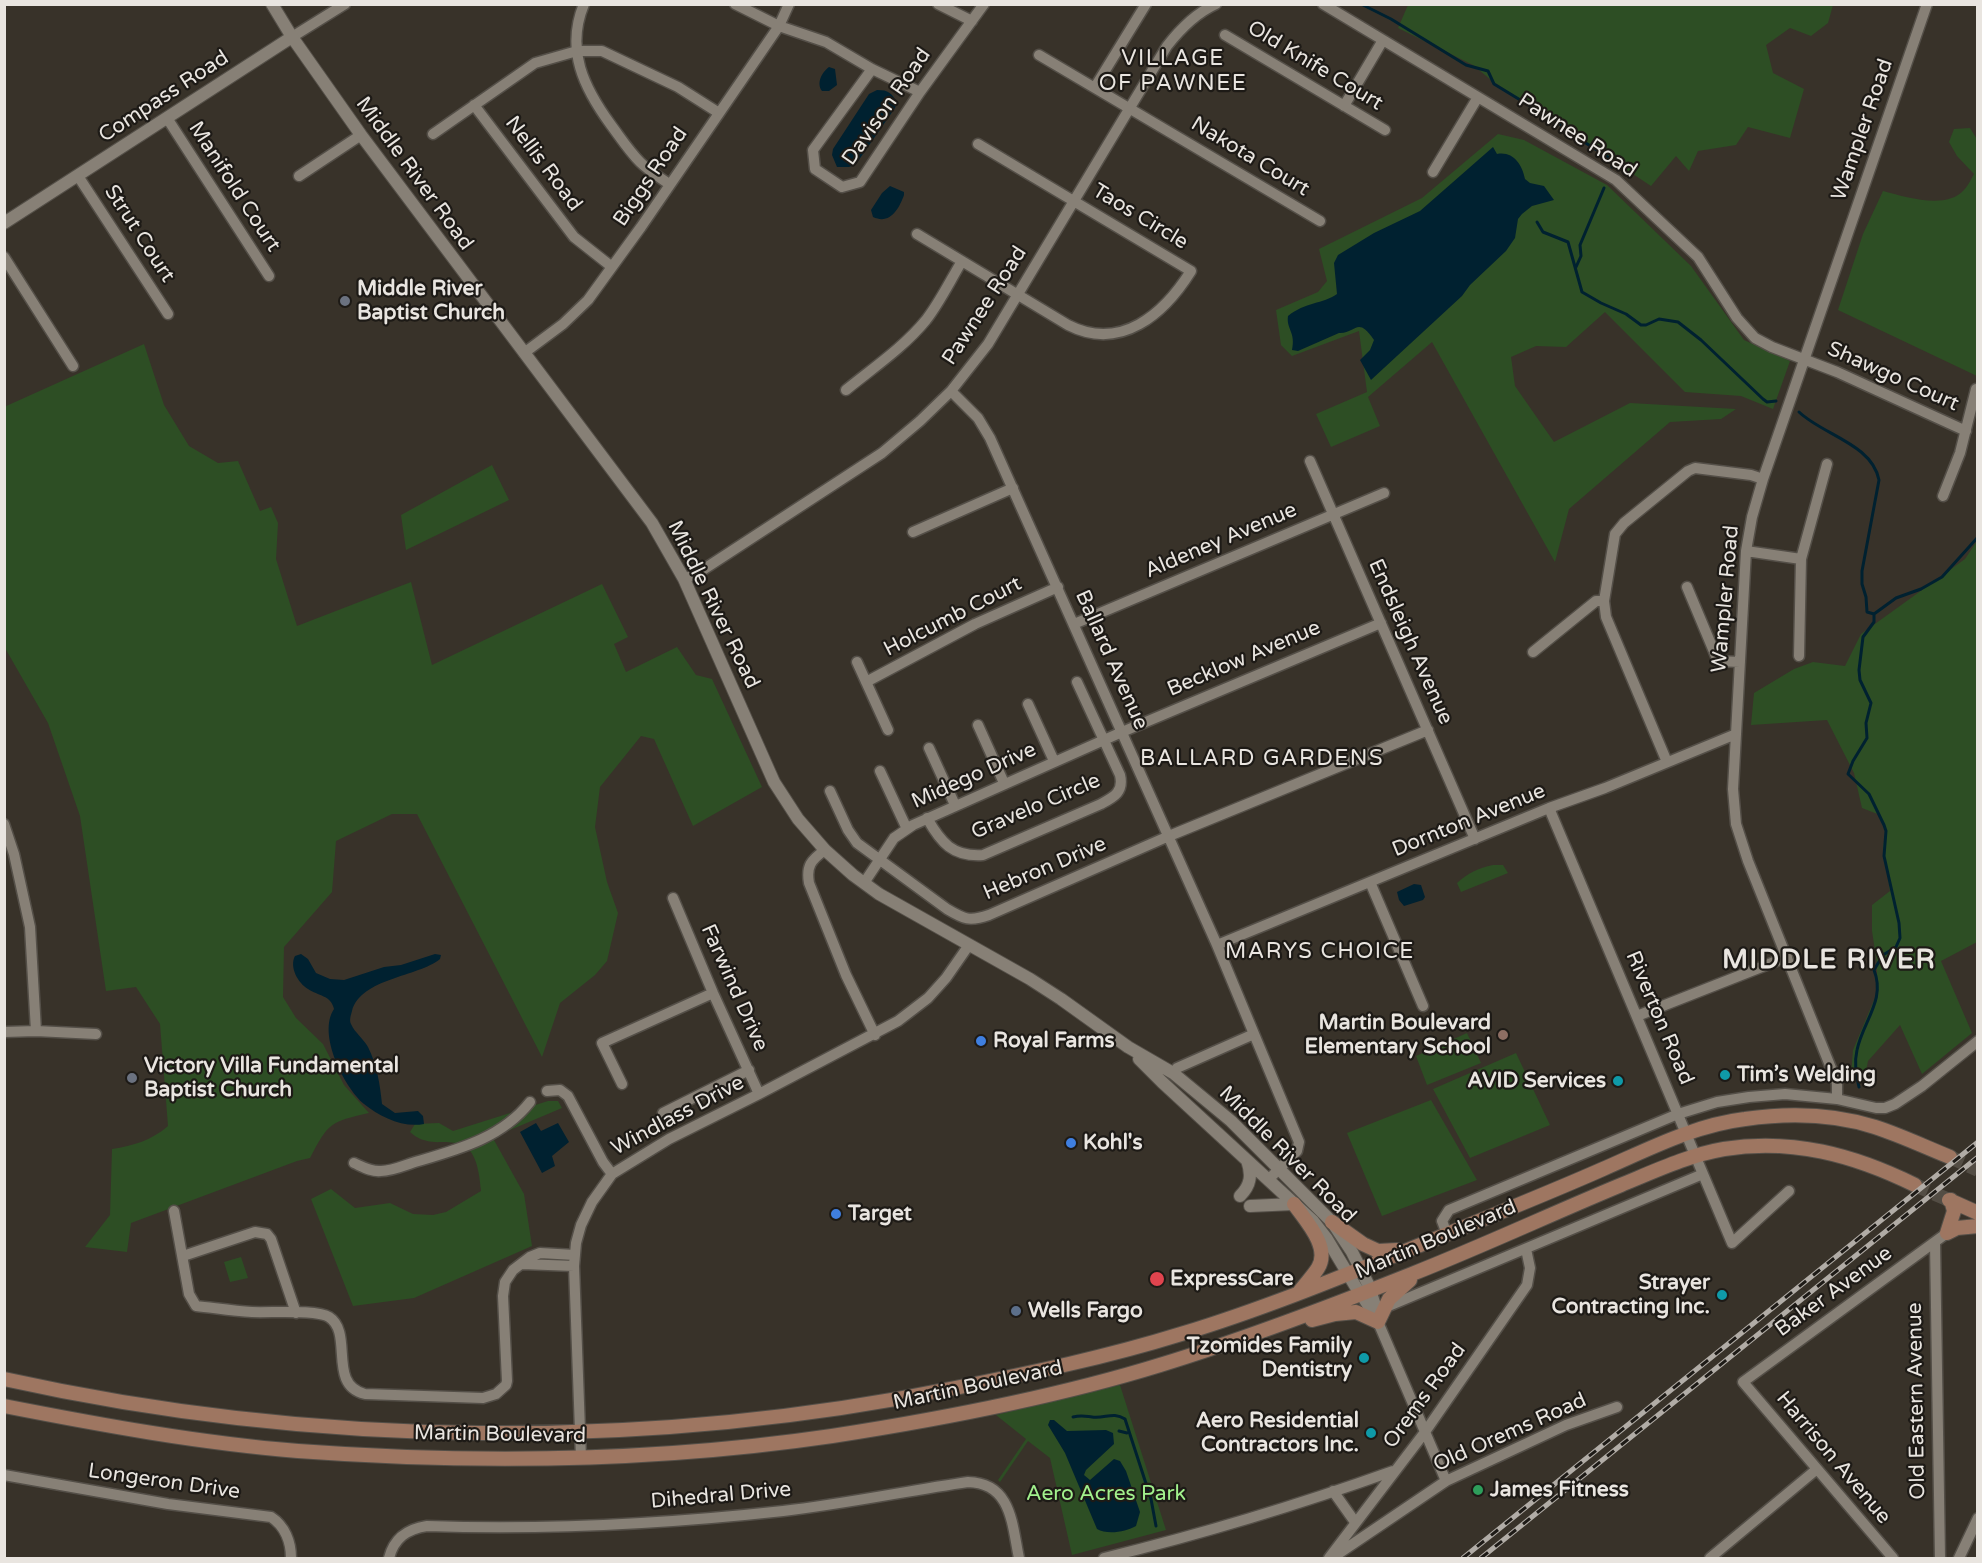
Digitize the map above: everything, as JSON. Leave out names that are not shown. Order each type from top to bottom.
[{"type":"main road","name":"Martin Boulevard","points":[[4,1379],[146,1406],[253,1420],[357,1429],[457,1432],[581,1431],[642,1429],[739,1421],[883,1402],[950,1390],[1179,1335],[1411,1249],[1445,1228],[1686,1134],[1743,1119],[1813,1116],[1879,1128],[1950,1157]]},
{"type":"main road","name":"Martin Boulevard","points":[[4,1406],[161,1434],[297,1450],[481,1459],[581,1458],[750,1446],[944,1417],[1100,1382],[1226,1343],[1365,1292],[1418,1272],[1559,1210],[1696,1156],[1719,1150],[1752,1146],[1799,1147],[1847,1156],[1886,1170],[1915,1185]]},
{"type":"main road","points":[[1947,1233],[1954,1211],[1950,1200],[1977,1213]]},
{"type":"main road","points":[[1294,1204],[1315,1235],[1322,1258],[1318,1268],[1300,1291]]},
{"type":"main road","points":[[1332,1222],[1363,1244],[1378,1251],[1411,1249]]},
{"type":"main road","points":[[1947,1233],[1957,1228],[1977,1226]]},
{"type":"main road","points":[[1226,1343],[1272,1333],[1335,1314],[1356,1312],[1381,1315],[1395,1291],[1418,1272]]},
{"type":"street","name":"Middle River Road","points":[[272,4],[292,38],[361,135],[637,500],[684,579],[774,782],[798,819],[825,850],[864,883],[898,906],[1061,999],[1128,1047],[1173,1073],[1231,1121],[1332,1222],[1352,1252],[1354,1271]]},
{"type":"street","name":"Compass Road","points":[[4,223],[345,4]]},
{"type":"street","points":[[584,4],[578,29],[580,71],[594,101],[638,160],[669,184]]},
{"type":"street","points":[[735,4],[779,26],[826,42],[872,69],[920,92]]},
{"type":"street","name":"Biggs Road","points":[[524,353],[575,314],[612,267],[779,26],[789,4]]},
{"type":"street","points":[[938,4],[972,21]]},
{"type":"street","name":"Davison Road","points":[[872,69],[813,150],[814,169],[842,187],[860,182],[920,92],[984,4]]},
{"type":"street","points":[[1095,87],[1146,4]]},
{"type":"street","name":"Pawnee Road","points":[[684,579],[698,573],[882,453],[951,391],[988,344],[1129,108],[1176,35],[1197,15],[1216,4]]},
{"type":"street","name":"Pawnee Road","points":[[1323,4],[1616,180],[1698,257],[1737,318],[1751,334],[1772,347],[1804,359]]},
{"type":"street","name":"Wampler Road","points":[[1837,1099],[1838,1083],[1748,861],[1736,824],[1733,789],[1746,551],[1752,517],[1763,479],[1927,4]]},
{"type":"street","name":"Old Knife Court","points":[[1225,35],[1385,130]]},
{"type":"street","points":[[1344,106],[1383,40]]},
{"type":"street","points":[[433,134],[535,63],[578,51],[602,51],[678,87],[719,113]]},
{"type":"street","name":"Nakota Court","points":[[1040,55],[1320,221]]},
{"type":"street","points":[[1433,172],[1478,97]]},
{"type":"street","name":"Nellis Road","points":[[474,105],[574,237],[612,267]]},
{"type":"street","name":"Manifold Court","points":[[167,118],[269,276]]},
{"type":"street","points":[[299,176],[361,135]]},
{"type":"street","points":[[978,144],[1073,201]]},
{"type":"street","name":"Strut Court","points":[[78,176],[168,314]]},
{"type":"street","name":"Taos Circle","points":[[1018,295],[1076,329],[1093,334],[1112,335],[1131,329],[1150,317],[1170,299],[1191,271],[1073,201]]},
{"type":"street","points":[[917,234],[1018,295]]},
{"type":"street","points":[[4,257],[73,366]]},
{"type":"street","points":[[846,390],[917,330],[935,306],[962,261]]},
{"type":"street","name":"Shawgo Court","points":[[1804,359],[1966,431]]},
{"type":"street","name":"Shawgo Court","points":[[1943,496],[1960,453],[1976,389]]},
{"type":"street","name":"Ballard Avenue","points":[[951,391],[984,425],[1217,945],[1299,1142],[1297,1151],[1269,1179]]},
{"type":"street","name":"Endsleigh Avenue","points":[[1310,461],[1475,839]]},
{"type":"street","points":[[1799,656],[1801,559],[1827,464]]},
{"type":"street","points":[[1667,762],[1606,617],[1605,601],[1615,534],[1618,528],[1688,471],[1701,468],[1751,475],[1763,479]]},
{"type":"street","points":[[913,532],[1013,488]]},
{"type":"street","name":"Aldeney Avenue","points":[[1074,624],[1384,493]]},
{"type":"street","points":[[1746,551],[1801,559]]},
{"type":"street","name":"Holcumb Court","points":[[866,682],[975,624],[1058,587]]},
{"type":"street","points":[[1687,587],[1718,661],[1740,662]]},
{"type":"street","points":[[1533,652],[1596,602],[1605,601]]},
{"type":"street","name":"Becklow Avenue","points":[[1122,732],[1381,623]]},
{"type":"street","name":"Holcumb Court","points":[[857,662],[888,730]]},
{"type":"street","name":"Gravelo Circle","points":[[927,818],[936,833],[949,847],[963,855],[983,855],[1115,796],[1120,791],[1122,782],[1077,682]]},
{"type":"street","points":[[1028,704],[1054,761]]},
{"type":"street","points":[[978,725],[1004,783]]},
{"type":"street","name":"Hebron Drive","points":[[830,791],[853,839],[879,861],[947,909],[961,917],[973,920],[1428,730]]},
{"type":"street","name":"Midego Drive","points":[[864,883],[894,838],[907,829],[955,805],[1122,732]]},
{"type":"street","name":"Dornton Avenue","points":[[1217,945],[1549,808],[1605,788],[1736,734]]},
{"type":"street","points":[[929,747],[955,805]]},
{"type":"street","points":[[880,771],[907,829]]},
{"type":"street","name":"Riverton Road","points":[[1549,808],[1732,1243],[1789,1191]]},
{"type":"street","points":[[4,824],[14,854],[30,927],[36,1031]]},
{"type":"street","points":[[825,850],[810,862],[809,883],[846,975],[875,1035]]},
{"type":"street","points":[[1370,882],[1423,1006]]},
{"type":"street","name":"Farwind Drive","points":[[673,898],[759,1094]]},
{"type":"street","name":"Windlass Drive","points":[[581,1458],[576,1243],[581,1225],[595,1197],[612,1174],[669,1139],[875,1035],[901,1019],[928,998],[946,978],[969,945]]},
{"type":"street","points":[[1637,1016],[1787,957]]},
{"type":"street","points":[[622,1084],[602,1043],[713,993]]},
{"type":"street","points":[[4,1032],[96,1034]]},
{"type":"street","points":[[1173,1073],[1178,1068],[1254,1034]]},
{"type":"street","name":"Martin Boulevard","points":[[1445,1228],[1449,1210],[1678,1114],[1716,1102],[1758,1096],[1801,1095],[1837,1099],[1876,1108],[1890,1107],[1922,1086],[1977,1041]]},
{"type":"street","name":"Middle River Road","points":[[1128,1047],[1162,1082],[1269,1179],[1322,1232],[1354,1271],[1381,1315],[1446,1481]]},
{"type":"street","points":[[663,1113],[749,1070]]},
{"type":"street","points":[[547,1091],[560,1090],[568,1096],[597,1152],[612,1174]]},
{"type":"street","points":[[354,1163],[368,1170],[382,1172],[480,1140],[518,1117],[530,1102]]},
{"type":"street","points":[[1240,1196],[1248,1188],[1250,1182],[1250,1170],[1246,1159]]},
{"type":"street","name":"Martin Boulevard","points":[[1381,1315],[1526,1249],[1703,1174]]},
{"type":"street","points":[[1250,1206],[1294,1204]]},
{"type":"street","points":[[174,1211],[189,1294],[196,1306],[252,1312],[314,1311],[322,1313],[333,1320],[338,1332],[346,1381],[359,1393],[490,1397],[506,1385],[504,1288],[513,1270],[522,1264],[575,1261]]},
{"type":"street","points":[[183,1256],[255,1232],[267,1234],[271,1239],[296,1313]]},
{"type":"street","name":"Baker Avenue","points":[[1743,1382],[1947,1233]]},
{"type":"street","name":"Old Eastern Avenue","points":[[1935,1243],[1940,1558]]},
{"type":"street","name":"Orems Road","points":[[1331,1558],[1355,1522],[1425,1432],[1527,1284],[1530,1268],[1526,1249]]},
{"type":"street","name":"Harrison Avenue","points":[[1743,1382],[1893,1558]]},
{"type":"street","name":"Old Orems Road","points":[[1331,1558],[1446,1481],[1547,1433],[1617,1407]]},
{"type":"street","points":[[1710,1558],[1817,1469]]},
{"type":"street","points":[[1104,1558],[1190,1537],[1394,1470]]},
{"type":"street","name":"Longeron Drive","points":[[4,1475],[127,1498],[271,1517],[286,1534],[291,1558]]},
{"type":"street","name":"Dihedral Drive","points":[[389,1558],[402,1534],[428,1526],[569,1526],[735,1516],[846,1502],[968,1482],[986,1484],[1000,1495],[1008,1508],[1019,1558]]},
{"type":"street","points":[[1333,1491],[1355,1522]]},
{"type":"street","points":[[1959,1558],[1977,1518]]},
{"type":"green space","points":[[1408,4],[1833,5],[1828,23],[1811,36],[1790,28],[1766,45],[1773,73],[1804,89],[1790,138],[1748,127],[1736,145],[1698,151],[1689,171],[1676,156],[1651,186],[1491,80],[1473,65],[1398,28]]},
{"type":"green space","points":[[1970,128],[1978,141],[1977,376],[1838,310],[1863,234],[1883,191],[1937,201],[1956,196],[1965,188],[1974,174],[1957,156],[1949,142],[1954,129]]},
{"type":"green space","points":[[1498,134],[1524,140],[1607,185],[1691,266],[1744,340],[1790,361],[1773,409],[1741,396],[1685,392],[1605,312],[1566,347],[1536,346],[1511,357],[1515,386],[1554,442],[1630,403],[1736,409],[1721,419],[1670,422],[1569,509],[1555,562],[1432,342],[1368,397],[1380,426],[1331,447],[1316,414],[1367,392],[1359,331],[1292,356],[1281,345],[1276,310],[1318,292],[1327,281],[1319,249],[1422,198]]},
{"type":"green space","points":[[144,344],[164,405],[189,446],[218,463],[238,461],[260,511],[271,507],[278,523],[276,559],[297,626],[411,582],[432,665],[602,584],[628,637],[614,644],[626,672],[677,647],[696,675],[712,679],[762,787],[693,826],[654,739],[641,736],[600,787],[595,827],[607,882],[618,913],[607,961],[595,975],[560,1003],[542,1057],[417,814],[392,814],[336,841],[332,892],[284,947],[283,997],[296,1018],[323,1044],[344,1085],[369,1113],[332,1125],[310,1158],[131,1223],[127,1252],[85,1247],[110,1215],[112,1149],[142,1142],[168,1126],[160,1024],[136,987],[106,991],[80,816],[48,723],[5,648],[4,407]]},
{"type":"green space","points":[[492,465],[509,500],[406,550],[401,515]]},
{"type":"green space","points":[[1977,541],[1977,942],[1941,961],[1972,1033],[1922,1074],[1900,1025],[1868,1061],[1864,1082],[1851,1076],[1853,1050],[1877,993],[1872,905],[1890,891],[1883,847],[1886,830],[1880,815],[1862,808],[1854,773],[1827,720],[1751,725],[1754,693],[1794,669],[1813,662],[1845,666],[1861,634],[1965,559]]},
{"type":"green space","points":[[1493,865],[1503,865],[1508,873],[1461,892],[1457,883],[1461,879],[1474,871]]},
{"type":"green space","points":[[1467,1033],[1481,1063],[1427,1085],[1416,1056]]},
{"type":"green space","points":[[1516,1053],[1550,1125],[1470,1158],[1433,1089]]},
{"type":"green space","points":[[1431,1100],[1477,1180],[1382,1216],[1347,1133]]},
{"type":"green space","points":[[548,1101],[558,1101],[562,1108],[503,1133],[494,1140],[524,1194],[532,1246],[414,1298],[353,1306],[311,1199],[331,1189],[355,1208],[390,1203],[413,1214],[433,1215],[446,1212],[481,1191],[478,1167],[472,1153],[464,1146],[421,1139],[410,1132],[415,1124],[439,1123],[453,1131]]},
{"type":"green space","points":[[241,1257],[248,1278],[230,1282],[224,1262]]},
{"type":"green space","name":"Aero Acres Park","points":[[1120,1385],[1166,1530],[1072,1555],[1050,1458],[1028,1441],[1000,1482],[998,1480],[1026,1439],[996,1415]]},
{"type":"water","points":[[829,67],[835,69],[837,85],[829,91],[822,91],[821,78]]},
{"type":"water","points":[[877,90],[891,94],[897,102],[895,108],[856,164],[849,167],[837,167],[832,155],[833,149],[869,94]]},
{"type":"water","points":[[1493,147],[1497,154],[1508,155],[1516,160],[1522,168],[1525,179],[1530,183],[1544,186],[1554,200],[1532,206],[1522,214],[1518,219],[1515,238],[1506,251],[1470,285],[1462,296],[1371,380],[1360,360],[1370,350],[1374,340],[1364,328],[1339,333],[1298,351],[1292,350],[1293,339],[1288,316],[1294,311],[1337,294],[1334,263],[1338,255],[1374,233],[1420,211]]},
{"type":"water","points":[[890,186],[904,192],[899,205],[889,217],[879,219],[873,217],[871,210],[882,193]]},
{"type":"water","points":[[1414,884],[1421,885],[1425,897],[1423,900],[1404,906],[1397,892]]},
{"type":"water","points":[[301,954],[308,959],[316,973],[330,979],[344,980],[384,967],[401,965],[435,954],[441,955],[440,959],[430,965],[366,991],[357,1000],[350,1019],[374,1061],[382,1104],[395,1113],[418,1111],[423,1116],[424,1124],[400,1123],[384,1117],[364,1104],[348,1086],[331,1046],[329,1032],[334,1009],[327,998],[304,986],[298,979],[293,960],[295,956]]},
{"type":"water","points":[[536,1123],[541,1131],[558,1123],[569,1142],[552,1156],[555,1166],[542,1173],[520,1132]]},
{"type":"water","points":[[1050,1420],[1054,1420],[1067,1431],[1106,1430],[1113,1433],[1114,1444],[1086,1470],[1084,1475],[1090,1480],[1114,1459],[1120,1461],[1126,1471],[1140,1512],[1136,1526],[1116,1532],[1097,1529],[1065,1453],[1048,1425]]},
{"type":"waterway","points":[[1361,4],[1391,19],[1466,65],[1488,71],[1494,84],[1568,129],[1611,159],[1612,167]]},
{"type":"waterway","points":[[1576,267],[1581,256],[1580,245],[1604,188]]},
{"type":"waterway","points":[[1537,222],[1543,232],[1568,242],[1582,292],[1626,314],[1641,325],[1659,319],[1678,322],[1701,340],[1763,399],[1767,402],[1776,401]]},
{"type":"waterway","points":[[1799,412],[1857,449],[1875,468],[1879,480],[1862,571],[1867,612],[1874,614]]},
{"type":"waterway","points":[[1859,1087],[1856,1055],[1875,1001],[1877,981],[1874,970],[1883,955],[1896,947],[1900,938],[1899,923],[1884,856],[1886,831],[1869,794],[1848,774],[1867,738],[1866,723],[1871,703],[1860,680],[1863,637],[1874,622],[1874,614],[1896,598],[1921,589],[1942,577],[1978,537]]},
{"type":"waterway","name":"MIDDLE RIVER","points":[[1073,1417],[1113,1415],[1125,1419],[1151,1499],[1156,1526]]},
{"type":"waterway","points":[[1119,1431],[1127,1433]]},
{"type":"tunnel","points":[[1950,1157],[1978,1170]]},
{"type":"tunnel","points":[[1915,1185],[1949,1200]]},
{"type":"railway","points":[[1463,1558],[1978,1142]]},
{"type":"railway","points":[[1481,1558],[1978,1157]]},
{"type":"place","name":"Middle River Baptist Church","points":[[345,301]]},
{"type":"place","name":"Martin Boulevard Elementary School","points":[[1503,1035]]},
{"type":"place","name":"Royal Farms","points":[[981,1041]]},
{"type":"place","name":"Tim’s Welding","points":[[1725,1075]]},
{"type":"place","name":"Victory Villa Fundamental Baptist Church","points":[[132,1078]]},
{"type":"place","name":"AVID Services","points":[[1618,1081]]},
{"type":"place","name":"Kohl's","points":[[1071,1143]]},
{"type":"place","name":"Target","points":[[836,1214]]},
{"type":"place","name":"ExpressCare","points":[[1157,1279]]},
{"type":"place","name":"Strayer Contracting Inc.","points":[[1722,1295]]},
{"type":"place","name":"Wells Fargo","points":[[1016,1311]]},
{"type":"place","name":"Tzomides Family Dentistry","points":[[1364,1358]]},
{"type":"place","name":"Aero Residential Contractors Inc.","points":[[1371,1433]]},
{"type":"place","name":"James Fitness","points":[[1478,1490]]},
{"type":"district","name":"VILLAGE OF PAWNEE","points":[[1173,72]]},
{"type":"district","name":"BALLARD GARDENS","points":[[1262,759]]},
{"type":"district","name":"MARYS CHOICE","points":[[1320,952]]},
{"type":"district","name":"MIDDLE RIVER","points":[[1829,961]]}]
